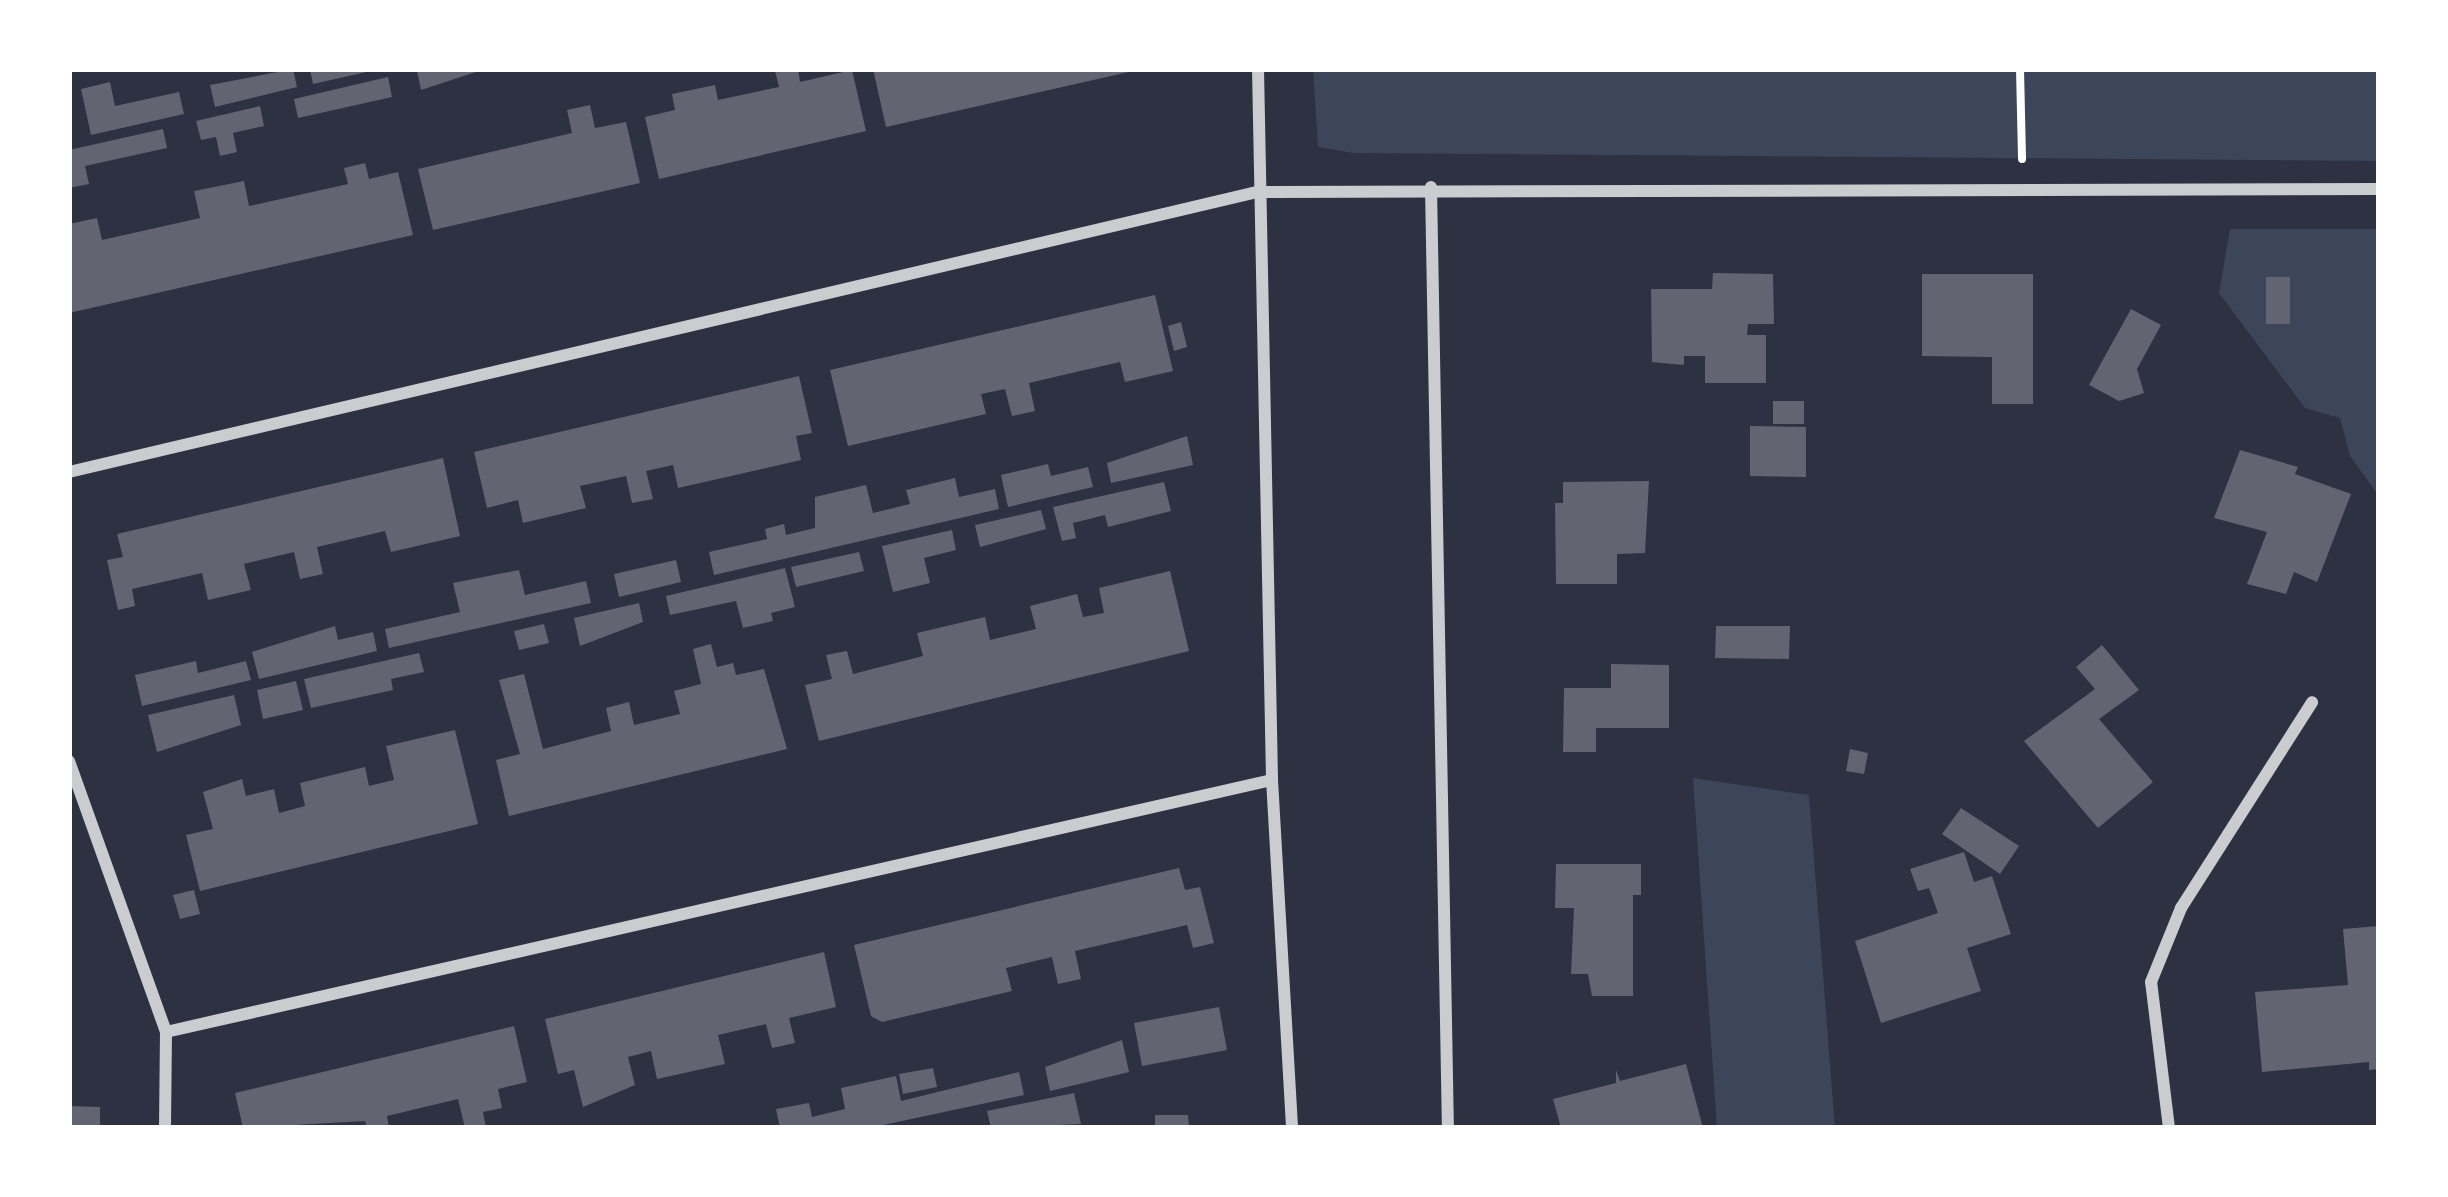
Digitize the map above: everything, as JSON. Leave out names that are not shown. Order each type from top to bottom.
[{"type":"street","points":[[1258,69],[1272,780],[1292,1128]]},
{"type":"street","points":[[1431,187],[1448,1128]]},
{"type":"street","points":[[69,472],[1257,192],[1431,187],[2379,189]]},
{"type":"street","points":[[2170,1128],[2151,982],[2181,908],[2312,702]]},
{"type":"street","points":[[69,760],[166,1032],[165,1128]]},
{"type":"street","points":[[166,1032],[1272,780]]},
{"type":"path","points":[[2020,69],[2023,190]]},
{"type":"shaded area","points":[[1313,69],[2379,69],[2379,161],[1353,153],[1318,147]]},
{"type":"shaded area","points":[[2230,229],[2379,229],[2379,496],[2350,456],[2340,418],[2305,408],[2219,293]]},
{"type":"shaded area","points":[[1693,778],[1809,795],[1835,1128],[1717,1128]]},
{"type":"building","points":[[293,69],[297,87],[215,107],[210,85]]},
{"type":"building","points":[[310,69],[371,69],[371,71],[313,84]]},
{"type":"building","points":[[424,69],[485,69],[421,90],[417,71]]},
{"type":"building","points":[[798,69],[800,82],[852,70],[866,131],[659,179],[645,117],[675,110],[672,94],[715,85],[718,100],[779,87],[775,71]]},
{"type":"building","points":[[873,69],[1132,69],[1133,71],[886,127]]},
{"type":"building","points":[[388,77],[392,97],[298,118],[294,99]]},
{"type":"building","points":[[110,82],[115,106],[179,92],[184,114],[91,135],[81,89]]},
{"type":"building","points":[[590,105],[595,128],[626,122],[640,183],[433,230],[418,169],[572,133],[567,110]]},
{"type":"building","points":[[260,106],[264,126],[233,133],[237,152],[220,156],[216,137],[201,140],[196,121]]},
{"type":"building","points":[[163,129],[167,148],[85,166],[89,184],[69,188],[69,150]]},
{"type":"building","points":[[365,163],[369,179],[398,172],[413,235],[69,313],[69,224],[97,218],[102,240],[200,218],[194,191],[244,181],[249,206],[348,184],[344,168]]},
{"type":"building","points":[[1713,273],[1773,274],[1774,324],[1748,324],[1747,335],[1766,335],[1766,383],[1705,383],[1705,356],[1684,356],[1684,365],[1652,362],[1651,289],[1712,289]]},
{"type":"building","points":[[1922,274],[2033,274],[2033,404],[1992,404],[1992,357],[1922,356]]},
{"type":"building","points":[[2266,277],[2290,277],[2290,324],[2266,324]]},
{"type":"building","points":[[1155,295],[1173,371],[1125,382],[1120,362],[1076,372],[1029,383],[1035,411],[1012,416],[1005,389],[981,394],[986,414],[848,446],[830,370]]},
{"type":"building","points":[[2131,309],[2161,325],[2137,369],[2144,393],[2119,401],[2089,385]]},
{"type":"building","points":[[1181,322],[1187,347],[1174,351],[1168,326]]},
{"type":"building","points":[[799,376],[812,433],[796,436],[801,460],[678,488],[673,465],[646,471],[653,499],[632,503],[626,476],[580,486],[586,508],[523,523],[518,500],[487,508],[474,452]]},
{"type":"building","points":[[1773,401],[1804,401],[1804,424],[1773,424]]},
{"type":"building","points":[[1750,426],[1806,427],[1806,477],[1750,476]]},
{"type":"building","points":[[1187,436],[1193,465],[1111,483],[1107,463]]},
{"type":"building","points":[[2240,450],[2298,467],[2295,474],[2351,494],[2317,582],[2294,572],[2286,594],[2247,584],[2267,532],[2214,518]]},
{"type":"building","points":[[443,458],[460,536],[391,552],[385,531],[317,547],[323,574],[300,579],[294,552],[244,564],[251,590],[208,600],[202,573],[132,589],[135,606],[118,610],[107,560],[123,557],[117,534]]},
{"type":"building","points":[[1048,464],[1051,476],[1088,467],[1093,487],[1008,507],[1001,475]]},
{"type":"building","points":[[955,478],[959,497],[995,489],[999,509],[714,575],[709,552],[767,539],[765,529],[784,524],[786,535],[815,528],[815,497],[866,485],[873,513],[910,504],[906,490]]},
{"type":"building","points":[[1649,481],[1645,553],[1617,554],[1617,584],[1556,584],[1555,503],[1563,503],[1563,482]]},
{"type":"building","points":[[1164,482],[1171,511],[1108,527],[1105,515],[1073,523],[1076,538],[1062,541],[1053,507]]},
{"type":"building","points":[[1041,510],[1046,529],[980,547],[975,525]]},
{"type":"building","points":[[952,530],[956,550],[924,558],[930,583],[893,592],[882,546]]},
{"type":"building","points":[[859,552],[864,571],[796,587],[791,567]]},
{"type":"building","points":[[676,560],[681,582],[619,597],[614,574]]},
{"type":"building","points":[[785,568],[795,607],[771,613],[773,621],[743,628],[736,601],[670,615],[666,596]]},
{"type":"building","points":[[519,570],[525,595],[586,581],[591,603],[389,648],[385,629],[460,612],[453,583]]},
{"type":"building","points":[[1170,571],[1189,651],[819,741],[805,685],[832,679],[826,655],[847,651],[853,674],[923,656],[917,633],[985,617],[990,640],[1036,629],[1030,606],[1077,594],[1083,617],[1104,613],[1099,588]]},
{"type":"building","points":[[639,603],[643,622],[580,646],[574,618]]},
{"type":"building","points":[[544,624],[549,643],[519,650],[514,631]]},
{"type":"building","points":[[335,626],[338,640],[373,632],[377,651],[259,679],[252,652]]},
{"type":"building","points":[[1716,626],[1790,626],[1789,659],[1715,658]]},
{"type":"building","points":[[711,644],[717,667],[733,663],[736,675],[764,669],[787,749],[509,816],[496,760],[520,754],[499,680],[524,674],[543,749],[611,731],[606,708],[629,702],[634,725],[680,714],[674,691],[701,684],[693,649]]},
{"type":"building","points":[[2102,645],[2139,690],[2099,719],[2153,782],[2098,828],[2024,741],[2095,689],[2076,667]]},
{"type":"building","points":[[419,653],[424,672],[391,679],[393,690],[311,708],[304,679]]},
{"type":"building","points":[[196,661],[198,673],[246,661],[251,680],[142,706],[135,675]]},
{"type":"building","points":[[1611,664],[1669,665],[1669,728],[1596,728],[1596,752],[1563,752],[1564,688],[1611,688]]},
{"type":"building","points":[[296,681],[303,710],[263,719],[257,690]]},
{"type":"building","points":[[234,695],[241,725],[157,752],[148,715]]},
{"type":"building","points":[[455,730],[478,824],[200,891],[186,835],[213,829],[203,792],[242,779],[246,796],[274,789],[279,813],[305,806],[300,783],[365,767],[369,786],[394,780],[386,746]]},
{"type":"building","points":[[1850,749],[1868,753],[1864,774],[1846,771]]},
{"type":"building","points":[[1961,808],[2019,846],[2000,874],[1942,834]]},
{"type":"building","points":[[1964,852],[1974,882],[1992,876],[2011,934],[1967,948],[1981,991],[1881,1023],[1855,941],[1938,913],[1929,888],[1918,891],[1910,869]]},
{"type":"building","points":[[1556,864],[1641,864],[1641,895],[1633,895],[1633,996],[1592,996],[1588,974],[1571,974],[1574,908],[1555,908]]},
{"type":"building","points":[[1179,868],[1185,890],[1200,887],[1214,943],[1193,948],[1187,925],[1075,951],[1081,979],[1058,984],[1052,957],[1006,968],[1012,991],[882,1022],[871,1016],[854,945]]},
{"type":"building","points":[[194,890],[200,914],[180,919],[173,895]]},
{"type":"building","points":[[2379,926],[2379,1069],[2369,1070],[2369,1062],[2262,1072],[2255,992],[2348,985],[2343,929]]},
{"type":"building","points":[[824,952],[836,1007],[789,1018],[795,1043],[772,1048],[766,1024],[718,1035],[725,1064],[657,1079],[651,1051],[628,1057],[635,1085],[583,1107],[574,1070],[558,1074],[545,1019]]},
{"type":"building","points":[[1219,1007],[1227,1050],[1142,1066],[1134,1023]]},
{"type":"building","points":[[514,1026],[527,1082],[498,1089],[502,1108],[483,1112],[486,1128],[465,1128],[458,1099],[387,1116],[389,1128],[367,1128],[365,1121],[243,1128],[235,1093]]},
{"type":"building","points":[[1122,1040],[1129,1072],[1050,1091],[1045,1067]]},
{"type":"building","points":[[1686,1064],[1703,1128],[1561,1128],[1553,1099],[1616,1083],[1616,1070],[1620,1081]]},
{"type":"building","points":[[933,1068],[937,1087],[903,1094],[899,1074]]},
{"type":"building","points":[[1019,1072],[1024,1095],[869,1128],[780,1128],[776,1109],[809,1103],[812,1117],[845,1109],[841,1088],[896,1076],[901,1101]]},
{"type":"building","points":[[1074,1093],[1081,1124],[991,1128],[987,1111]]},
{"type":"building","points":[[69,1106],[100,1107],[100,1128],[69,1128]]},
{"type":"building","points":[[1155,1115],[1188,1115],[1189,1128],[1155,1128]]}]
